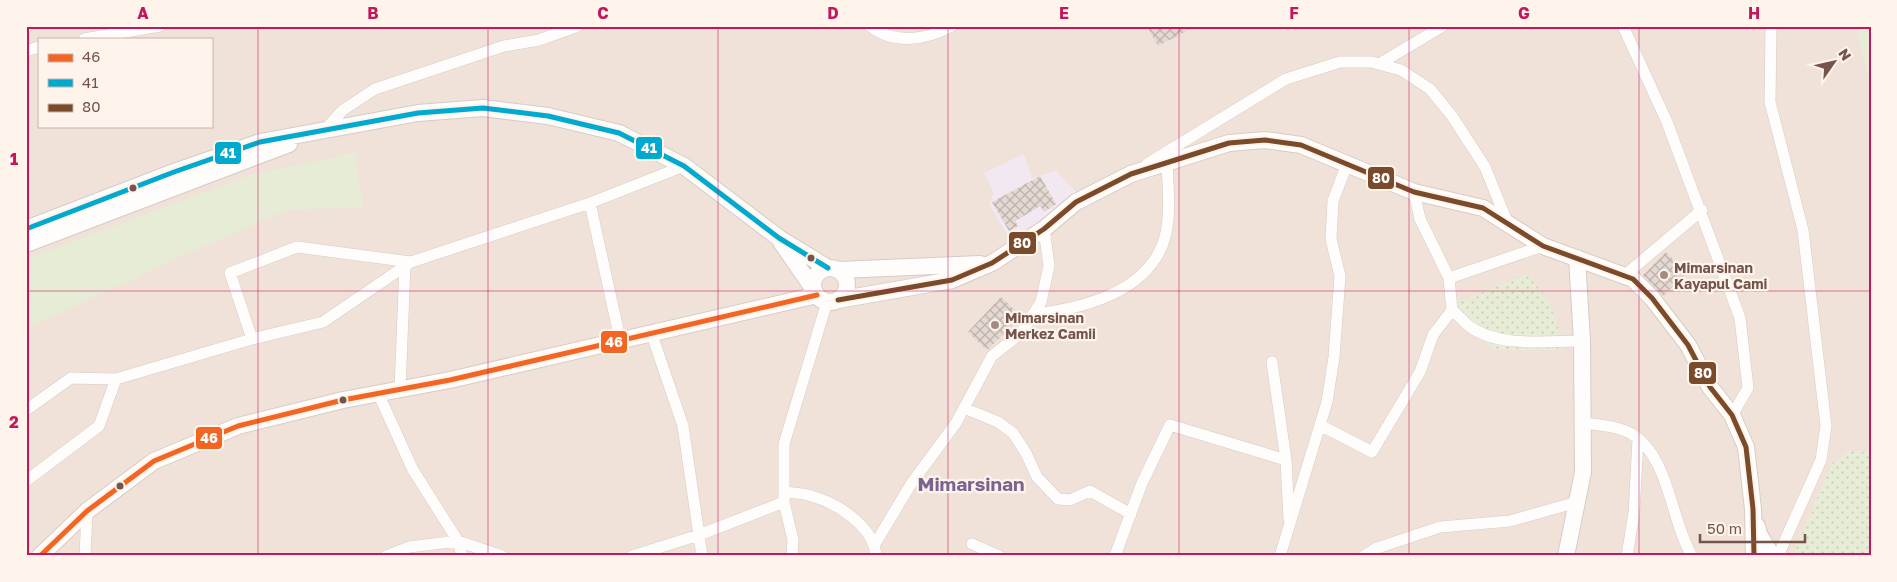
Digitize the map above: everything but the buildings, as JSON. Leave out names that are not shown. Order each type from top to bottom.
[{"type":"street","points":[[90,38],[160,26]]},
{"type":"street","points":[[26,244],[324,131],[343,110],[375,89],[504,46],[540,40],[578,26]]},
{"type":"street","points":[[870,26],[884,34],[907,39],[926,37],[952,26]]},
{"type":"street","points":[[1379,64],[1443,26]]},
{"type":"street","points":[[1623,26],[1667,122],[1702,210],[1740,318],[1748,388],[1732,415]]},
{"type":"street","points":[[1771,26],[1770,102],[1803,230],[1826,426],[1821,460],[1778,556]]},
{"type":"street","points":[[824,297],[952,280],[992,263],[1044,229],[1076,202],[1131,174],[1286,79],[1340,62],[1371,62],[1401,70],[1430,89],[1452,116],[1485,167],[1508,224]]},
{"type":"street","points":[[26,229],[174,172],[260,142],[418,113],[483,108],[548,116],[619,133],[684,166],[779,238],[834,269],[847,280],[848,286],[846,292],[651,332],[450,380],[378,393],[238,426],[154,461],[87,511],[39,556]]},
{"type":"street","points":[[1131,174],[1229,143],[1265,140],[1301,145],[1414,192],[1483,208],[1543,246],[1633,279],[1652,298],[1688,345],[1710,387],[1732,415],[1746,448],[1753,509],[1754,556]]},
{"type":"street","points":[[1033,314],[1067,311],[1098,302],[1127,286],[1143,273],[1156,256],[1165,237],[1169,200],[1166,164]]},
{"type":"street","points":[[1280,556],[1327,402],[1334,357],[1340,276],[1331,239],[1333,201],[1347,164]]},
{"type":"street","points":[[26,410],[71,378],[116,379],[252,339],[323,322],[408,264],[590,202],[684,166]]},
{"type":"street","points":[[1414,192],[1420,219],[1448,278],[1452,310],[1470,327],[1492,337],[1516,340],[1582,341]]},
{"type":"street","points":[[590,202],[620,339]]},
{"type":"street","points":[[1624,276],[1702,210]]},
{"type":"street","points":[[875,550],[911,484],[956,423],[992,356],[1021,333],[1040,302],[1049,266],[1044,229]]},
{"type":"street","points":[[779,238],[824,297]]},
{"type":"street","points":[[1448,278],[1543,246]]},
{"type":"street","points":[[252,339],[230,273],[297,247],[408,264]]},
{"type":"street","points":[[1566,556],[1583,472],[1582,341],[1577,258]]},
{"type":"street","points":[[792,556],[793,540],[784,497],[784,444],[824,297],[814,278],[822,269],[992,263]]},
{"type":"street","points":[[400,389],[408,264]]},
{"type":"street","points":[[1320,425],[1372,452],[1420,372],[1433,335],[1452,310]]},
{"type":"street","points":[[651,332],[683,426],[702,556]]},
{"type":"street","points":[[1272,362],[1286,460],[1289,527]]},
{"type":"street","points":[[26,481],[99,426],[116,379]]},
{"type":"street","points":[[378,393],[413,470],[458,540],[462,556]]},
{"type":"street","points":[[964,408],[998,422],[1013,433],[1026,453],[1037,477],[1058,499],[1070,500],[1090,491],[1131,514]]},
{"type":"street","points":[[1584,423],[1612,427],[1631,433],[1646,446],[1657,463],[1684,542],[1692,556]]},
{"type":"street","points":[[1115,556],[1142,484],[1170,425],[1286,460]]},
{"type":"street","points":[[1627,556],[1634,513],[1638,439]]},
{"type":"street","points":[[632,556],[699,535],[784,497],[811,496],[836,506],[858,522],[875,550]]},
{"type":"street","points":[[1364,556],[1377,548],[1440,527],[1510,521],[1577,502]]},
{"type":"street","points":[[1753,509],[1759,534],[1772,556]]},
{"type":"street","points":[[85,556],[87,511]]},
{"type":"street","points":[[386,556],[409,547],[458,540],[502,556]]},
{"type":"street","points":[[972,544],[999,556]]},
{"type":"shaded area","points":[[26,26],[1856,26],[1871,86],[1871,556],[26,556]]},
{"type":"shaded area","points":[[1024,154],[1032,178],[1056,171],[1079,195],[1010,240],[989,204],[994,193],[984,173]]},
{"type":"green space","points":[[1856,26],[1871,26],[1871,86]]},
{"type":"green space","points":[[355,153],[363,207],[287,210],[197,249],[26,329],[26,259],[251,175]]},
{"type":"green space","points":[[1527,274],[1547,300],[1558,328],[1563,350],[1494,350],[1460,322],[1451,305]]},
{"type":"green space","points":[[1850,451],[1871,453],[1871,556],[1793,556],[1832,463]]},
{"type":"transit line","name":"41","points":[[26,229],[174,172],[260,142],[418,113],[483,108],[548,116],[619,133],[684,166],[779,238],[828,268]]},
{"type":"transit line","name":"80","points":[[838,300],[952,280],[992,263],[1044,229],[1076,202],[1131,174],[1229,143],[1265,140],[1301,145],[1414,192],[1483,208],[1543,246],[1633,279],[1652,298],[1688,345],[1710,387],[1732,415],[1746,447],[1753,509],[1754,556]]},
{"type":"transit line","name":"46","points":[[40,556],[87,511],[154,461],[238,426],[343,400],[450,380],[817,295]]},
{"type":"place","name":"Mimarsinan Kayapul Cami","points":[[1664,275]]},
{"type":"place","name":"Mimarsinan Merkez Camii","points":[[995,325]]},
{"type":"district","name":"Mimarsinan","points":[[971,483]]}]
